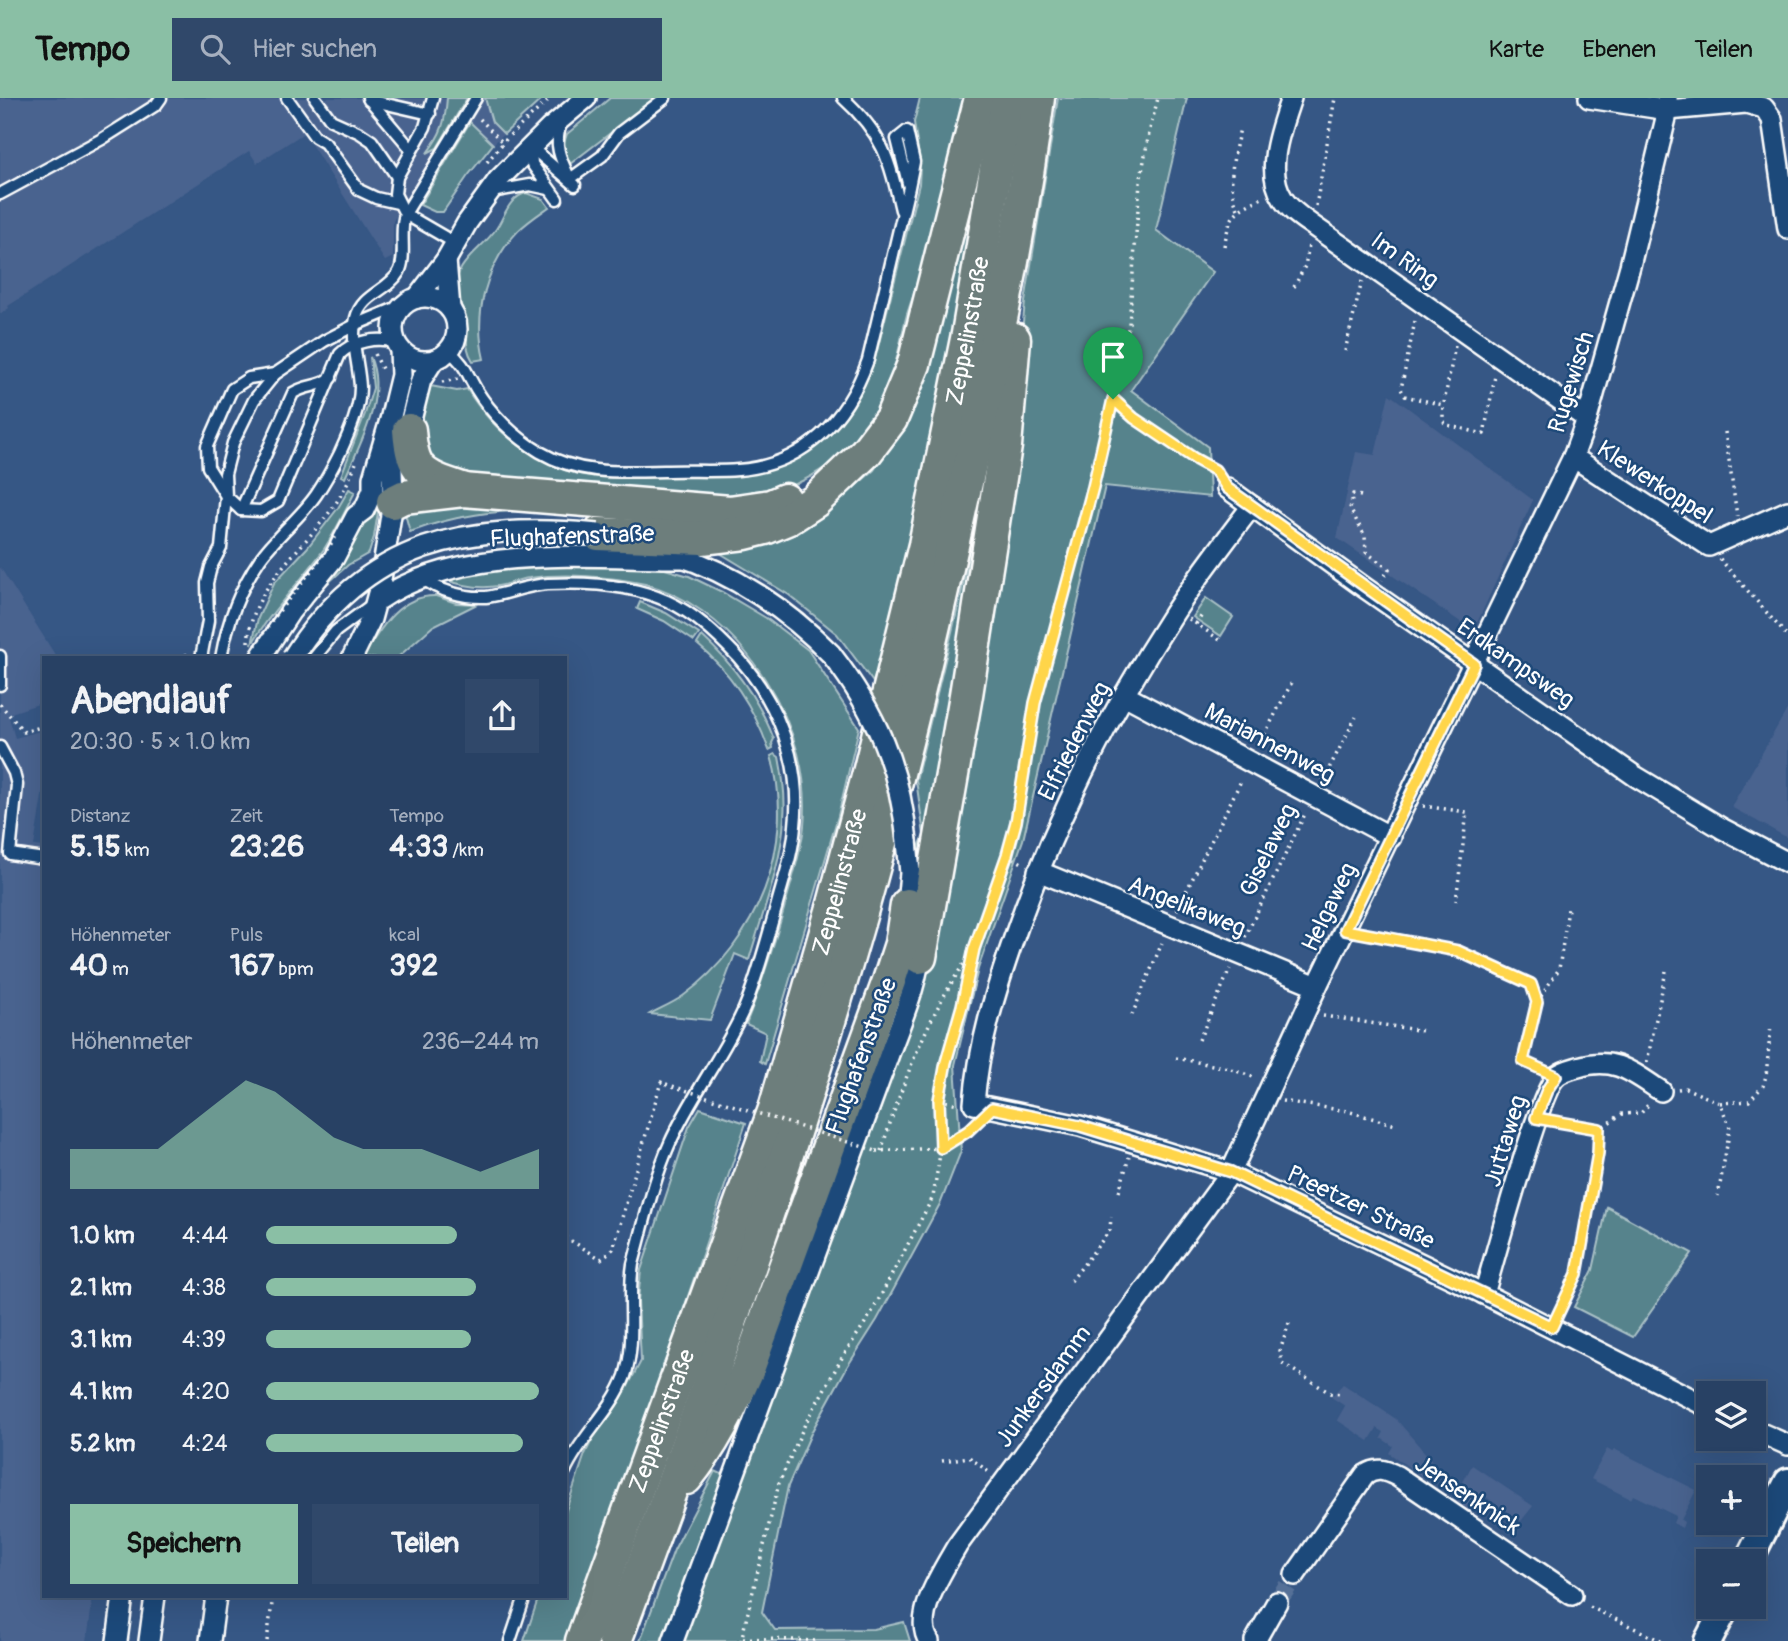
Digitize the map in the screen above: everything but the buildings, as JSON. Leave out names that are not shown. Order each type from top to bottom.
[{"type":"highway","points":[[598,534],[702,538],[745,533],[789,518],[815,501],[866,452],[891,419],[911,375],[981,98]]},
{"type":"highway","name":"Zeppelinstraße","points":[[582,1641],[775,1109],[834,904],[925,545],[970,321],[1008,98]]},
{"type":"highway","name":"Zeppelinstraße","points":[[615,1641],[733,1318],[794,1132],[860,916],[918,702],[985,397],[1009,274],[1038,98]]},
{"type":"highway","points":[[920,957],[966,695],[1005,446],[1015,332],[1009,274]]},
{"type":"highway","points":[[399,425],[416,464],[426,475],[463,490]]},
{"type":"highway","points":[[392,506],[403,497],[463,490],[730,512],[771,506],[844,473]]},
{"type":"highway","points":[[666,1504],[706,1453],[748,1369],[895,965],[907,905]]},
{"type":"main road","points":[[1754,1549],[1788,1482]]},
{"type":"main road","points":[[1709,1641],[1720,1619]]},
{"type":"street","points":[[353,656],[377,601],[392,506],[401,374],[393,326],[398,311],[410,302],[450,251],[498,180],[586,98]]},
{"type":"street","points":[[1279,190],[1274,168],[1283,121],[1291,98]]},
{"type":"street","points":[[1589,98],[1668,104],[1745,103],[1764,107],[1772,118],[1788,229]]},
{"type":"street","name":"Rugewisch","points":[[1474,664],[1573,457],[1587,419],[1630,266],[1668,104]]},
{"type":"street","name":"Im Ring","points":[[1279,190],[1284,200],[1312,225],[1587,419]]},
{"type":"street","points":[[261,656],[277,630],[329,565],[341,535],[364,510],[373,490],[373,478],[421,380],[453,345],[457,330],[450,309],[450,251]]},
{"type":"street","points":[[410,302],[431,298],[450,309]]},
{"type":"street","points":[[397,346],[415,360],[441,356]]},
{"type":"street","name":"Klewerkoppel","points":[[1573,457],[1709,546],[1788,512]]},
{"type":"street","name":"Erdkampsweg","points":[[1227,488],[1635,776],[1723,829],[1788,863]]},
{"type":"street","points":[[392,506],[404,556],[422,578]]},
{"type":"street","name":"Elfriedenweg","points":[[983,1106],[976,1079],[1000,975],[1038,871],[1124,695],[1175,610],[1252,506]]},
{"type":"street","name":"Flughafenstraße","points":[[293,656],[323,615],[349,591],[397,559],[424,547],[465,535],[507,531],[598,534],[684,558],[751,590],[791,619],[831,654],[858,692],[880,732],[896,776],[905,816],[910,873],[907,905],[920,957],[888,1057],[673,1641]]},
{"type":"street","name":"Flughafenstraße","points":[[377,601],[403,585],[422,578],[467,566],[522,558],[684,558]]},
{"type":"street","name":"Helgaweg","points":[[1231,1172],[1317,986],[1474,664]]},
{"type":"street","name":"Mariannenweg","points":[[1124,695],[1315,794],[1391,837]]},
{"type":"street","name":"Angelikaweg","points":[[1038,871],[1317,986]]},
{"type":"street","name":"Juttaweg","points":[[1484,1294],[1536,1118],[1547,1090],[1556,1076],[1579,1066],[1603,1062],[1621,1066],[1661,1091]]},
{"type":"street","name":"Preetzer Straße","points":[[983,1106],[1080,1126],[1231,1172],[1552,1327],[1696,1401]]},
{"type":"street","name":"Junkersdamm","points":[[929,1641],[925,1635],[924,1622],[930,1594],[957,1546],[1231,1172]]},
{"type":"street","points":[[1766,1435],[1788,1445]]},
{"type":"street","name":"Jensenknick","points":[[1295,1575],[1365,1475],[1379,1469],[1397,1476],[1572,1595]]},
{"type":"street","points":[[117,1641],[122,1598]]},
{"type":"street","points":[[149,1641],[155,1598]]},
{"type":"street","points":[[210,1641],[216,1598]]},
{"type":"street","points":[[1255,1641],[1277,1602]]},
{"type":"lane","points":[[0,194],[102,139],[156,105],[161,98]]},
{"type":"lane","points":[[287,98],[314,137],[325,143],[359,190],[376,198],[398,203]]},
{"type":"lane","points":[[315,98],[331,120],[360,132],[372,141],[397,177]]},
{"type":"lane","points":[[573,182],[602,156],[619,134],[665,98]]},
{"type":"lane","points":[[843,98],[862,115],[879,138],[890,163],[902,214]]},
{"type":"lane","points":[[368,99],[411,149]]},
{"type":"lane","points":[[368,99],[430,114]]},
{"type":"lane","points":[[432,99],[425,127],[397,177],[395,194],[405,214],[450,251]]},
{"type":"lane","points":[[221,656],[225,636],[242,592],[260,559],[316,495],[340,452],[356,411],[360,389],[355,325],[360,308],[371,295],[396,277],[401,268],[401,227],[405,214],[473,102]]},
{"type":"lane","points":[[565,116],[557,135],[557,146],[573,182]]},
{"type":"lane","points":[[441,356],[463,363],[477,389],[506,426],[541,453],[563,463],[603,472],[739,470],[766,465],[790,455],[819,437],[839,417],[858,387],[868,360],[914,162],[907,131]]},
{"type":"lane","points":[[531,147],[573,182]]},
{"type":"lane","points":[[531,147],[532,164],[557,199]]},
{"type":"lane","points":[[488,193],[530,186],[549,189]]},
{"type":"lane","points":[[201,656],[208,621],[207,583],[211,567],[221,548],[226,496],[225,474],[233,443],[254,400],[275,374],[324,341],[410,302]]},
{"type":"lane","points":[[275,374],[249,378],[232,389],[208,446],[208,467],[226,496],[242,510],[261,511],[278,501],[340,354],[355,345],[385,339],[397,346]]},
{"type":"lane","points":[[242,510],[293,393],[303,386],[321,385],[331,377]]},
{"type":"lane","points":[[422,578],[436,588],[475,596],[487,597],[519,587],[574,584],[644,592],[668,601],[710,629],[750,671],[775,713],[793,768],[796,788],[792,851],[757,975],[724,1050],[676,1130],[662,1163],[633,1264],[630,1283],[631,1344],[625,1375],[609,1405],[579,1443],[567,1467]]},
{"type":"lane","points":[[316,656],[336,631],[377,601]]},
{"type":"lane","points":[[0,656],[0,685]]},
{"type":"lane","points":[[0,747],[14,773],[17,785],[10,854],[42,859]]},
{"type":"lane","points":[[510,1641],[524,1598]]},
{"type":"path","points":[[817,1641],[741,1639],[779,1483],[805,1424],[870,1314],[933,1197],[941,1148],[939,1100],[946,1062],[974,949],[1016,822],[1035,703],[1093,487],[1129,324],[1140,183],[1158,98]]},
{"type":"path","points":[[1294,287],[1305,266],[1335,98]]},
{"type":"path","points":[[473,102],[486,127],[503,143]]},
{"type":"path","points":[[1238,209],[1232,197],[1230,175],[1240,128]]},
{"type":"path","points":[[1224,246],[1229,221],[1238,209],[1279,190]]},
{"type":"path","points":[[1345,351],[1366,262]]},
{"type":"path","points":[[1419,300],[1401,389],[1405,396],[1443,405]]},
{"type":"path","points":[[1459,329],[1443,405],[1442,416],[1447,425],[1484,434],[1499,357]]},
{"type":"path","points":[[1113,399],[1134,418],[1215,470],[1227,488]]},
{"type":"path","points":[[1725,432],[1740,533]]},
{"type":"path","points":[[1361,496],[1353,494],[1350,509],[1365,536],[1366,552],[1389,569],[1373,593]]},
{"type":"path","points":[[249,656],[269,624],[341,535]]},
{"type":"path","points":[[1709,546],[1788,637]]},
{"type":"path","points":[[1175,610],[1220,640]]},
{"type":"path","points":[[1196,624],[1202,615]]},
{"type":"path","points":[[1132,1015],[1170,925],[1292,682]]},
{"type":"path","points":[[0,704],[24,732],[42,727]]},
{"type":"path","name":"Giselaweg","points":[[1199,1040],[1237,954],[1356,717]]},
{"type":"path","points":[[1407,804],[1467,812],[1456,901]]},
{"type":"path","points":[[1556,1076],[1523,1061],[1537,1002],[1559,969],[1568,909]]},
{"type":"path","points":[[1345,930],[1458,951],[1531,984],[1537,1002]]},
{"type":"path","points":[[878,1151],[925,1035],[945,994],[974,949]]},
{"type":"path","points":[[1644,1080],[1666,971]]},
{"type":"path","points":[[1304,1014],[1424,1031]]},
{"type":"path","points":[[1536,1118],[1599,1129],[1622,1114],[1640,1113],[1661,1091],[1685,1088],[1720,1103],[1749,1101],[1763,1086],[1771,1025]]},
{"type":"path","points":[[1176,1058],[1228,1068],[1268,1091],[1396,1125]]},
{"type":"path","points":[[567,1238],[601,1259],[613,1249],[661,1082],[878,1151],[941,1148],[968,1131],[983,1106]]},
{"type":"path","points":[[1718,1196],[1730,1128],[1720,1103]]},
{"type":"path","points":[[1552,1327],[1577,1274],[1598,1153],[1599,1129]]},
{"type":"path","points":[[1119,1192],[1133,1142]]},
{"type":"path","points":[[1071,1281],[1110,1230],[1111,1217]]},
{"type":"path","points":[[1289,1322],[1280,1351],[1282,1363],[1330,1393],[1342,1394]]},
{"type":"path","points":[[942,1461],[970,1457],[1003,1483]]},
{"type":"path","points":[[267,1641],[274,1598]]},
{"type":"path","points":[[1590,1606],[1661,1641]]},
{"type":"shaded area","points":[[0,98],[543,98],[493,144],[443,212],[435,212],[407,198],[393,221],[393,257],[385,261],[304,133],[257,163],[249,151],[8,306],[9,308],[0,314]]},
{"type":"shaded area","points":[[1389,394],[1533,500],[1478,621],[1465,625],[1337,538],[1356,452],[1375,455]]},
{"type":"shaded area","points":[[0,567],[56,656],[42,656],[42,703],[8,714],[15,738],[42,731],[42,796],[34,846],[42,847],[42,1598],[93,1598],[87,1641],[0,1641]]},
{"type":"shaded area","points":[[1788,708],[1788,838],[1731,807]]},
{"type":"shaded area","points":[[1343,1384],[1396,1419],[1438,1468],[1424,1478],[1389,1453],[1393,1446],[1381,1438],[1384,1432],[1377,1428],[1369,1441],[1337,1420],[1345,1406],[1331,1397]]},
{"type":"shaded area","points":[[1607,1449],[1612,1452],[1614,1449],[1696,1490],[1681,1520],[1684,1522],[1682,1528],[1673,1523],[1676,1516],[1633,1495],[1631,1499],[1591,1479]]},
{"type":"shaded area","points":[[1472,1465],[1533,1506],[1521,1521],[1483,1495],[1467,1516],[1451,1505]]},
{"type":"green space","points":[[447,98],[467,98],[437,148],[427,153],[442,127]]},
{"type":"green space","points":[[485,98],[543,98],[504,134],[492,122]]},
{"type":"green space","points":[[610,98],[656,98],[570,164],[562,149],[567,134]]},
{"type":"green space","points":[[920,98],[970,98],[925,270],[907,314],[890,383],[876,413],[862,433],[847,450],[829,464],[789,487],[744,500],[459,477],[430,466],[416,435],[425,385],[457,391],[467,389],[496,426],[519,445],[559,468],[588,476],[635,478],[747,474],[783,464],[816,446],[833,432],[849,412],[862,391],[876,355],[919,184],[920,165],[914,122]]},
{"type":"green space","points":[[1058,98],[1187,98],[1156,230],[1213,272],[1131,390],[1208,447],[1210,497],[1105,486],[1023,840],[978,969],[955,1065],[961,1151],[941,1202],[877,1320],[847,1367],[812,1431],[788,1486],[762,1612],[775,1630],[874,1629],[904,1622],[910,1641],[682,1641],[914,1004],[1019,362],[1025,302]]},
{"type":"green space","points":[[988,108],[994,115],[906,582],[873,682],[837,634],[789,595],[715,550],[830,508],[874,470],[914,405],[929,359]]},
{"type":"green space","points":[[470,122],[493,144],[443,212],[435,212],[420,205]]},
{"type":"green space","points":[[526,193],[543,199],[549,207],[518,231],[507,244],[490,274],[481,307],[484,359],[473,361],[467,346],[466,320],[456,296],[458,274],[468,258],[496,229],[511,203]]},
{"type":"green space","points":[[370,357],[376,387],[374,403],[345,478],[341,476],[373,388]]},
{"type":"green space","points":[[992,445],[922,895],[919,847],[924,835],[916,780],[959,603]]},
{"type":"green space","points":[[349,489],[355,492],[328,542],[268,619],[252,644],[258,618],[274,583],[307,548]]},
{"type":"green space","points":[[373,499],[380,500],[369,553],[348,565],[316,594],[348,548]]},
{"type":"green space","points":[[421,501],[543,511],[476,515],[443,521],[410,532],[404,510]]},
{"type":"green space","points":[[542,564],[651,565],[689,576],[722,592],[766,618],[808,650],[859,728],[838,816],[765,1064],[760,1061],[766,1033],[746,1024],[780,924],[804,826],[805,803],[799,757],[784,714],[762,674],[738,643],[715,621],[689,602],[660,589],[631,581],[587,576],[543,576],[485,587],[446,580],[470,572]]},
{"type":"green space","points":[[436,596],[456,603],[477,604],[433,626],[399,656],[363,656],[392,616],[411,601]]},
{"type":"green space","points":[[1206,598],[1233,617],[1221,636],[1193,617]]},
{"type":"green space","points":[[640,602],[666,613],[699,634],[694,641],[664,621],[637,609]]},
{"type":"green space","points":[[702,636],[725,659],[753,696],[774,739],[773,748],[769,750],[749,705],[731,679],[697,644]]},
{"type":"green space","points":[[775,754],[779,757],[784,787],[785,809],[780,853],[749,960],[735,954],[710,1020],[650,1014],[683,996],[709,974],[732,948],[750,920],[774,857],[779,823],[778,790],[771,756]]},
{"type":"green space","points":[[700,1108],[746,1123],[570,1641],[524,1641],[538,1598],[567,1598],[567,1507],[593,1438],[620,1401],[641,1361],[638,1301],[641,1270],[689,1127]]},
{"type":"green space","points":[[1607,1207],[1692,1253],[1633,1337],[1574,1307],[1593,1270]]},
{"type":"green space","points":[[715,1471],[724,1475],[661,1641],[640,1641],[674,1550]]},
{"type":"tunnel","points":[[1277,1602],[1295,1575]]},
{"type":"route","points":[[1113,399],[1134,418],[1215,470],[1227,488],[1474,664],[1345,930],[1458,951],[1531,984],[1537,1002],[1523,1061],[1556,1076],[1547,1090],[1536,1118],[1599,1129],[1598,1153],[1577,1274],[1552,1327],[1231,1172],[1080,1126],[992,1108],[968,1131],[941,1148],[939,1100],[946,1062],[974,949],[1016,822],[1035,703],[1093,487],[1113,399]]}]
